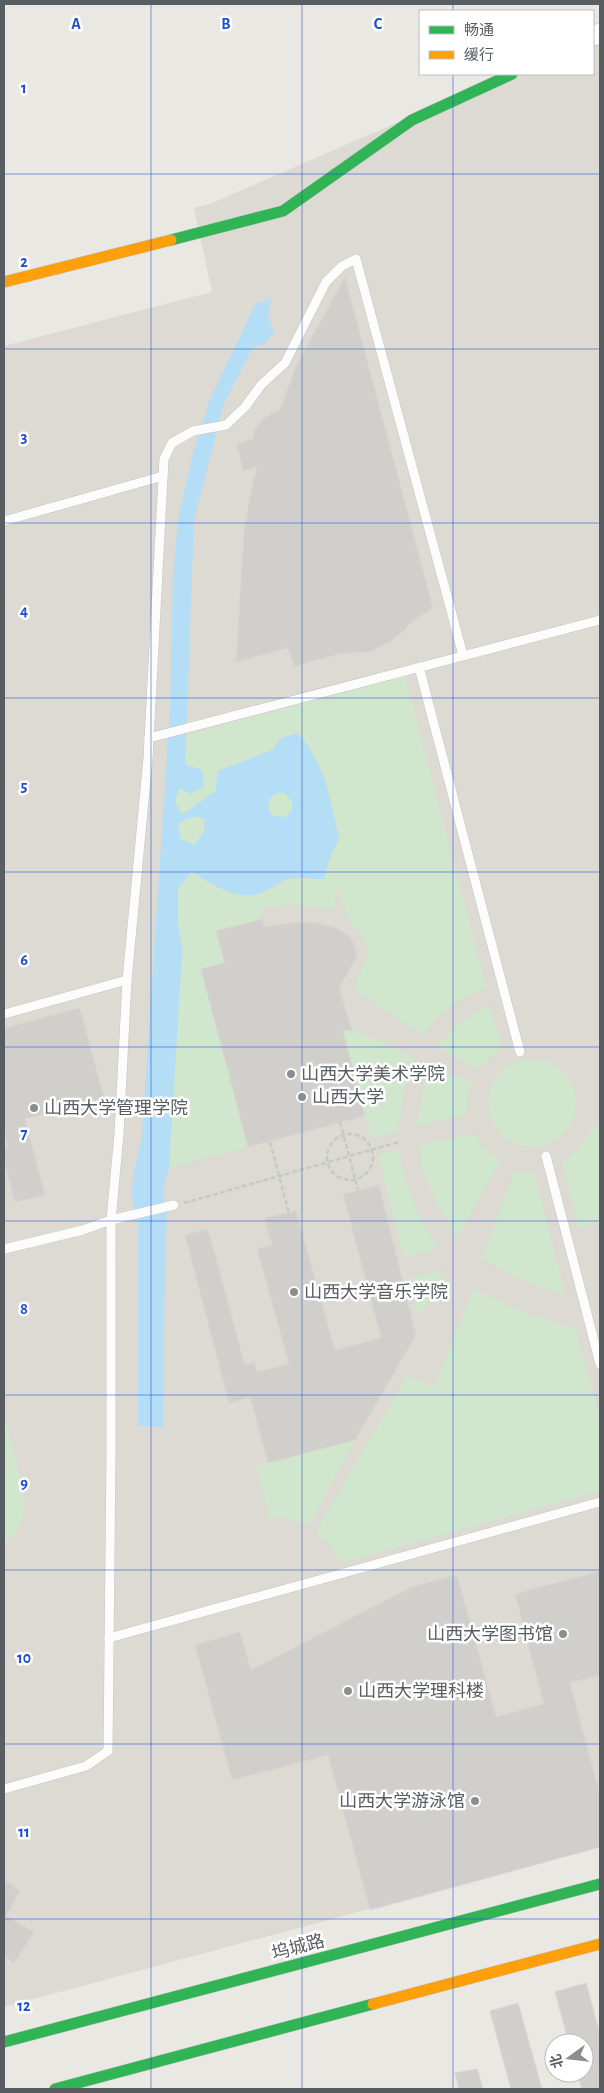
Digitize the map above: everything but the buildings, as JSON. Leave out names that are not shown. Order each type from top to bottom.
[{"type":"main road","points":[[4,282],[283,210],[412,120],[510,75]]},
{"type":"main road","name":"坞城路","points":[[4,2042],[600,1884]]},
{"type":"main road","points":[[55,2089],[600,1944]]},
{"type":"lane","points":[[4,1789],[86,1766],[108,1751],[111,1220],[127,980],[149,738],[164,459],[172,443],[193,431],[226,425],[245,407],[261,385],[285,363],[326,282],[342,266],[356,259],[463,655]]},
{"type":"lane","points":[[4,521],[163,476]]},
{"type":"lane","points":[[149,738],[600,620]]},
{"type":"lane","points":[[418,667],[520,1052]]},
{"type":"lane","points":[[4,1014],[127,980]]},
{"type":"lane","points":[[546,1156],[600,1364]]},
{"type":"lane","points":[[4,1249],[83,1230],[133,1214],[174,1205]]},
{"type":"lane","points":[[109,1638],[600,1502]]},
{"type":"path","points":[[340,1122],[358,1190]]},
{"type":"path","points":[[350,1133],[364,1138],[370,1144],[374,1153],[374,1162],[370,1169],[365,1175],[355,1180],[343,1179],[337,1176],[328,1164],[327,1151],[332,1142],[343,1134],[350,1133]]},
{"type":"path","points":[[270,1142],[289,1213]]},
{"type":"path","points":[[174,1205],[399,1142]]},
{"type":"shaded area","name":"山西大学","points":[[600,34],[600,1847],[4,2007],[4,346],[212,292],[194,208],[210,204],[507,75],[594,75],[594,37]]},
{"type":"green space","points":[[405,676],[486,987],[451,1006],[423,1035],[356,991],[357,981],[367,955],[366,944],[362,935],[347,915],[340,892],[333,890],[336,901],[335,910],[290,904],[260,909],[262,919],[216,931],[225,963],[201,969],[248,1147],[169,1168],[182,951],[178,923],[178,888],[192,872],[211,884],[272,889],[286,879],[324,879],[330,857],[339,838],[324,775],[281,738],[272,750],[218,771],[216,792],[181,814],[175,802],[185,764],[187,735]]},
{"type":"green space","points":[[280,792],[289,796],[293,805],[289,814],[280,818],[271,814],[267,805],[271,796]]},
{"type":"green space","points":[[195,816],[205,819],[204,832],[195,845],[180,839],[178,823]]},
{"type":"green space","points":[[489,1004],[502,1048],[477,1069],[436,1046],[456,1025]]},
{"type":"green space","points":[[352,1029],[415,1058],[405,1087],[397,1132],[371,1138],[343,1031]]},
{"type":"green space","points":[[532,1059],[549,1062],[557,1066],[569,1078],[573,1086],[576,1103],[573,1120],[569,1128],[557,1140],[549,1144],[532,1147],[515,1144],[507,1140],[495,1128],[491,1120],[488,1103],[491,1086],[495,1078],[507,1066],[515,1062]]},
{"type":"green space","points":[[428,1066],[473,1083],[468,1095],[466,1115],[416,1126]]},
{"type":"green space","points":[[593,1125],[600,1128],[600,1222],[579,1228],[562,1162],[580,1146]]},
{"type":"green space","points":[[474,1133],[480,1144],[500,1161],[458,1237],[441,1211],[426,1180],[418,1146]]},
{"type":"green space","points":[[399,1150],[413,1201],[438,1248],[404,1257],[378,1156]]},
{"type":"green space","points":[[515,1171],[525,1173],[534,1171],[565,1294],[522,1280],[502,1271],[482,1258]]},
{"type":"green space","points":[[445,1270],[419,1318],[410,1278]]},
{"type":"green space","points":[[473,1289],[522,1312],[576,1329],[600,1421],[600,1491],[341,1563],[330,1545],[315,1533],[407,1376],[434,1387]]},
{"type":"green space","points":[[4,1414],[21,1481],[24,1507],[20,1524],[4,1545]]},
{"type":"green space","points":[[355,1440],[309,1526],[287,1518],[270,1518],[256,1466]]},
{"type":"water","points":[[271,299],[268,317],[274,332],[265,343],[253,347],[224,403],[194,520],[185,764],[202,770],[204,786],[191,794],[179,788],[175,802],[181,814],[190,809],[215,792],[218,771],[272,750],[281,738],[297,733],[307,745],[320,769],[329,796],[339,838],[330,857],[324,879],[299,877],[289,879],[262,892],[245,895],[229,892],[192,872],[178,888],[178,923],[182,951],[169,1168],[163,1189],[167,1213],[163,1427],[138,1426],[138,1223],[132,1198],[133,1177],[142,1137],[170,708],[173,572],[179,515],[193,453],[211,397],[256,303]],"holes":[[[276,793],[285,793],[292,802],[292,810],[285,817],[273,816],[268,808],[269,800]],[[195,816],[205,819],[204,832],[195,845],[180,839],[178,823]]]},
{"type":"traffic: fast","points":[[171,240],[283,211],[412,120],[510,75]]},
{"type":"traffic: fast","points":[[4,2042],[600,1884]]},
{"type":"traffic: fast","points":[[55,2089],[373,2004]]},
{"type":"traffic: slow","points":[[4,282],[171,240]]},
{"type":"traffic: slow","points":[[373,2004],[600,1944]]},
{"type":"place","name":"山西大学美术学院","points":[[291,1074]]},
{"type":"place","name":"山西大学","points":[[302,1097]]},
{"type":"place","name":"山西大学管理学院","points":[[34,1108]]},
{"type":"place","name":"山西大学音乐学院","points":[[294,1292]]},
{"type":"place","name":"山西大学图书馆","points":[[563,1634]]},
{"type":"place","name":"山西大学理科楼","points":[[348,1691]]},
{"type":"place","name":"山西大学游泳馆","points":[[475,1801]]}]
